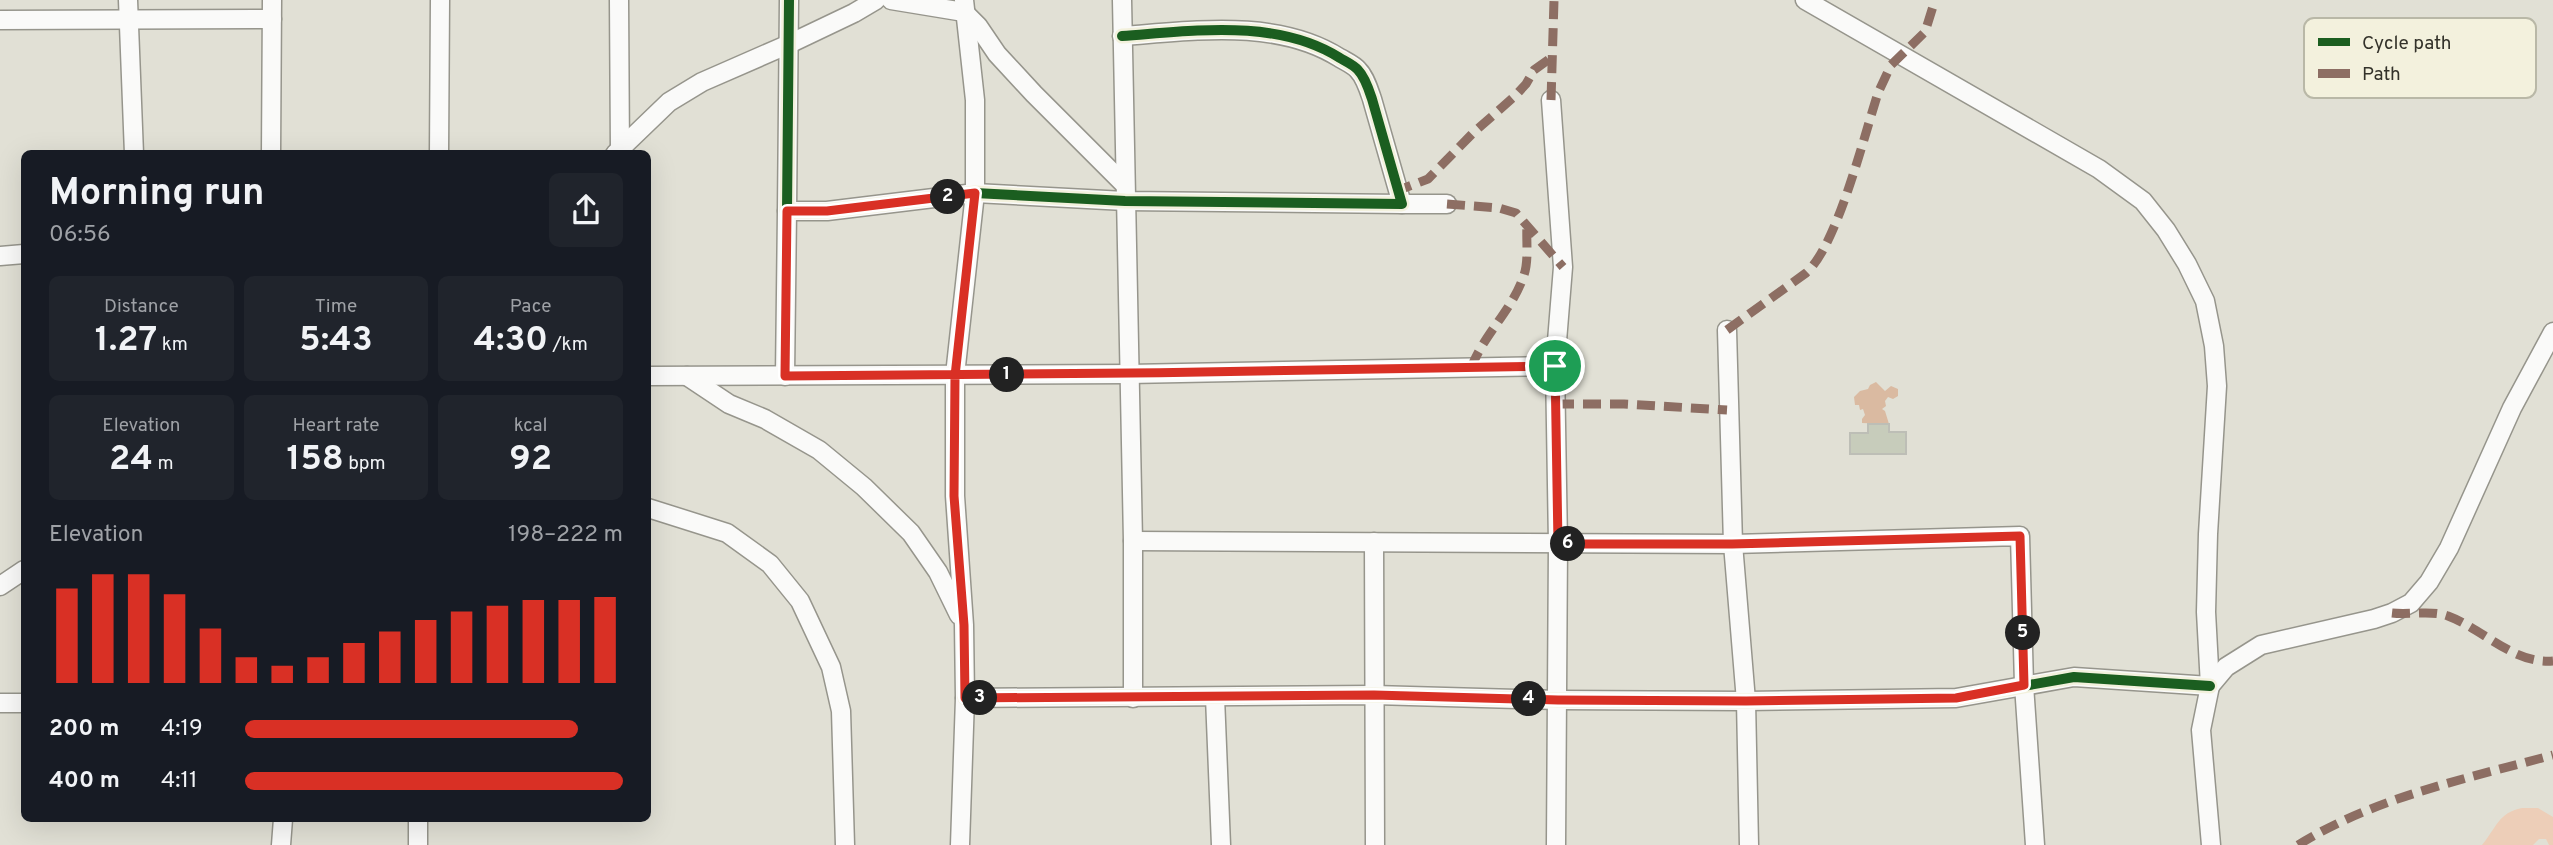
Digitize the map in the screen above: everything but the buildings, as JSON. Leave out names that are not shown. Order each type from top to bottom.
[{"type":"street","points":[[128,0],[134,150]]},
{"type":"street","points":[[271,150],[272,0]]},
{"type":"street","points":[[439,150],[440,0]]},
{"type":"street","points":[[618,150],[619,0]]},
{"type":"street","points":[[785,376],[789,0]]},
{"type":"street","points":[[620,150],[669,102],[702,82],[789,44],[876,0]]},
{"type":"street","points":[[891,0],[964,6]]},
{"type":"street","points":[[1122,0],[1133,541],[1133,698]]},
{"type":"street","points":[[1805,0],[2099,169],[2143,201],[2188,264],[2205,301],[2214,345],[2217,386],[2207,560],[2206,612],[2210,686],[2201,730],[2211,845]]},
{"type":"street","points":[[964,6],[997,54],[1125,193]]},
{"type":"street","points":[[960,845],[965,698],[964,625],[954,496],[955,376],[975,193],[975,100],[964,6]]},
{"type":"street","points":[[0,20],[272,19]]},
{"type":"street","points":[[1122,36],[1205,30],[1280,34],[1324,47],[1358,69],[1366,83],[1402,204]]},
{"type":"street","points":[[1551,100],[1563,267],[1555,366],[1558,544],[1556,845]]},
{"type":"street","points":[[787,211],[827,211],[975,193],[1125,193],[1447,204]]},
{"type":"street","points":[[0,256],[21,254]]},
{"type":"street","points":[[1727,330],[1732,544],[1746,701],[1749,845]]},
{"type":"street","points":[[2210,686],[2226,667],[2261,645],[2392,614],[2411,603],[2429,582],[2449,548],[2512,408],[2552,339]]},
{"type":"street","points":[[651,376],[955,376],[1555,366]]},
{"type":"street","points":[[687,376],[729,404],[765,419],[819,450],[864,487],[911,533],[938,572],[964,625]]},
{"type":"street","points":[[651,509],[727,533],[770,564],[800,601],[831,667],[841,711],[845,845]]},
{"type":"street","points":[[1133,541],[1732,544],[2020,536],[2024,685],[2035,845]]},
{"type":"street","points":[[1374,542],[1376,845]]},
{"type":"street","points":[[0,586],[21,572]]},
{"type":"street","points":[[965,698],[1374,695],[1746,701],[1956,698],[2074,677],[2210,686]]},
{"type":"street","points":[[1215,697],[1221,845]]},
{"type":"street","points":[[0,703],[21,703]]},
{"type":"street","points":[[281,845],[284,822]]},
{"type":"street","points":[[418,822],[418,845]]},
{"type":"shaded area","points":[[1876,382],[1885,391],[1891,386],[1898,389],[1898,396],[1893,399],[1888,397],[1886,406],[1882,409],[1889,424],[1862,423],[1865,415],[1863,409],[1860,410],[1859,405],[1855,405],[1854,397]]},
{"type":"shaded area","points":[[2522,808],[2538,808],[2553,817],[2553,845],[2549,845],[2546,839],[2539,839],[2533,845],[2482,845],[2503,817]]},
{"type":"marked path","points":[[1551,100],[1554,0]]},
{"type":"marked path","points":[[1727,330],[1806,273],[1817,259],[1839,216],[1878,93],[1891,65],[1925,32],[1935,0]]},
{"type":"marked path","points":[[1394,192],[1428,179],[1473,133],[1515,96],[1534,70],[1552,57]]},
{"type":"marked path","points":[[1447,204],[1499,208],[1516,213],[1563,267]]},
{"type":"marked path","points":[[1471,368],[1483,344],[1513,299],[1524,275],[1527,225]]},
{"type":"marked path","points":[[1556,404],[1624,404],[1727,410]]},
{"type":"marked path","points":[[2392,613],[2435,613],[2448,616],[2511,652],[2538,660],[2553,661]]},
{"type":"marked path","points":[[2298,845],[2328,828],[2390,802],[2454,781],[2553,755]]},
{"type":"cycle path","points":[[789,0],[787,211],[827,211],[975,193],[1125,201],[1402,204],[1365,80],[1349,63],[1315,45],[1262,32],[1206,30],[1122,36]]},
{"type":"cycle path","points":[[965,698],[1374,695],[1746,701],[1956,698],[2074,677],[2210,686]]},
{"type":"route","points":[[1555,366],[1129,374],[955,376],[785,376],[787,211],[827,211],[975,193],[955,376],[954,496],[964,625],[965,698],[1374,695],[1746,701],[1956,698],[1978,696],[2024,685],[2020,536],[1732,544],[1558,544],[1555,366]]}]
